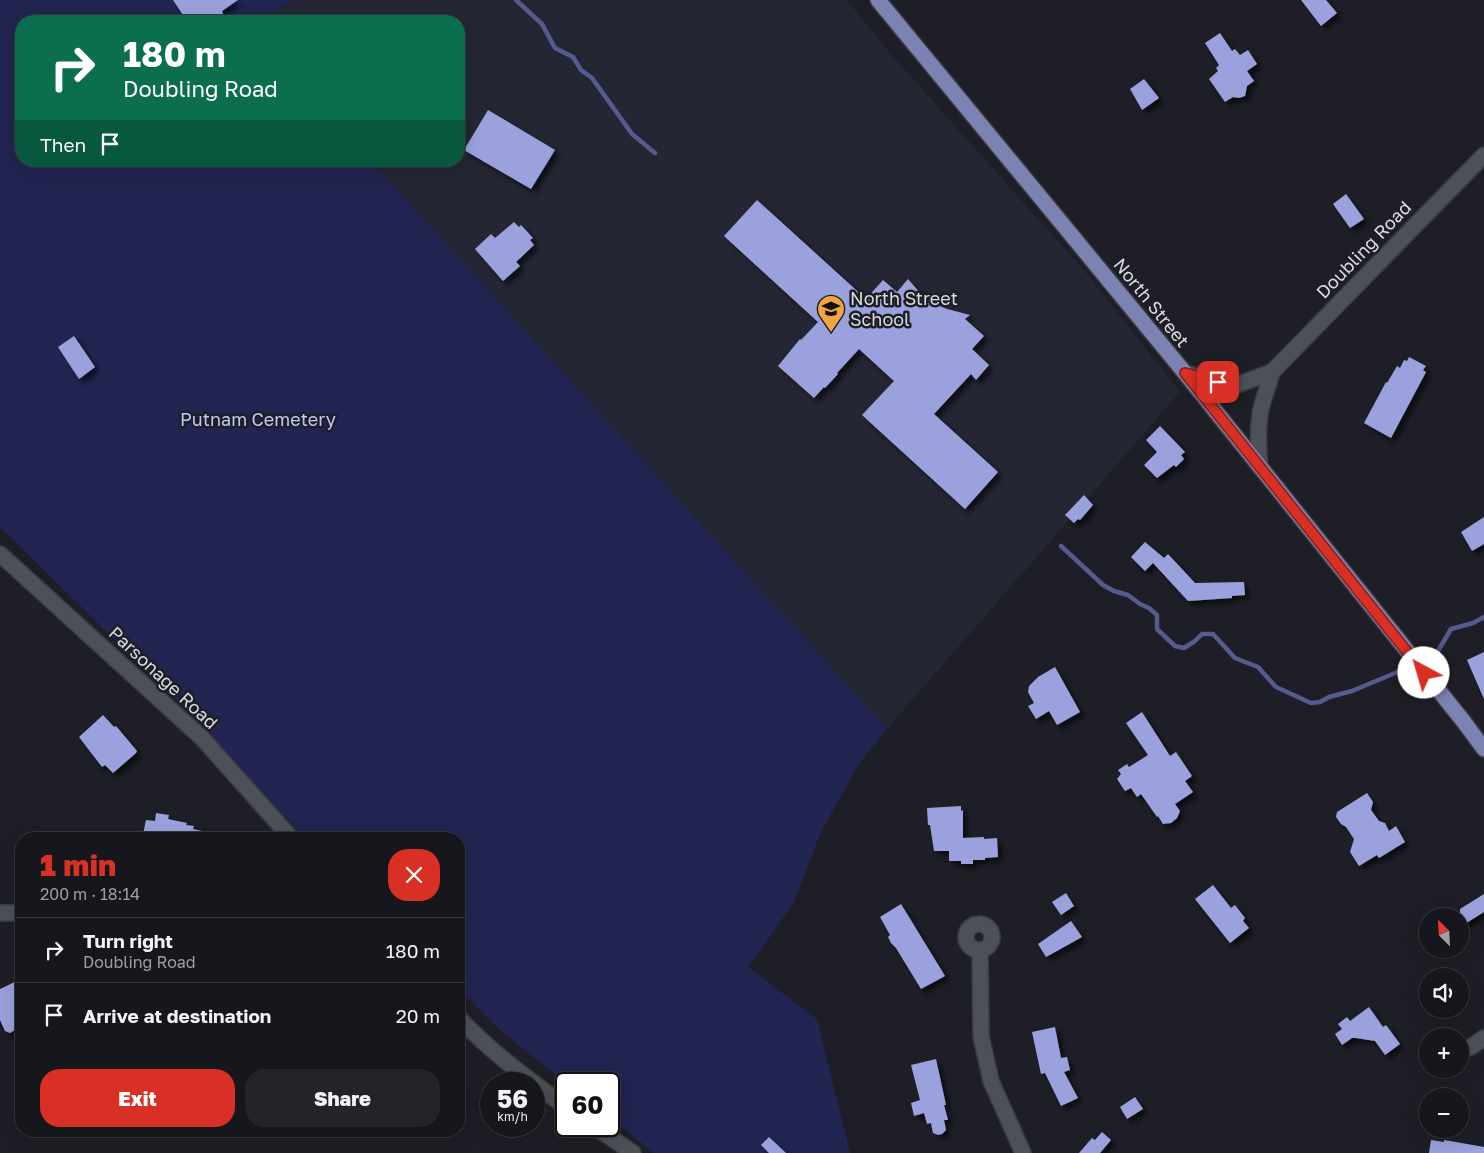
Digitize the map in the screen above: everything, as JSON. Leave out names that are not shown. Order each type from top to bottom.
[{"type":"main road","name":"North Street","points":[[878,0],[1185,373],[1484,749]]},
{"type":"street","name":"Doubling Road","points":[[1185,373],[1234,386],[1272,372],[1484,155]]},
{"type":"street","name":"Doubling Road","points":[[1260,468],[1257,437],[1261,408],[1272,372]]},
{"type":"street","name":"Parsonage Road","points":[[0,554],[202,738],[286,832]]},
{"type":"street","points":[[0,913],[15,913]]},
{"type":"street","points":[[980,950],[981,1036],[991,1081],[1023,1153]]},
{"type":"street","points":[[465,1024],[526,1078],[555,1099]]},
{"type":"street","points":[[1471,1047],[1484,1038]]},
{"type":"street","points":[[610,1137],[633,1153]]},
{"type":"shaded area","name":"North Street School","points":[[291,0],[847,0],[890,53],[1088,275],[1180,392],[887,729],[376,167],[465,167],[465,15],[270,15]]},
{"type":"green space","name":"Putnam Cemetery","points":[[0,0],[291,0],[270,15],[15,15],[15,167],[376,167],[887,729],[858,765],[819,836],[794,903],[748,967],[817,1019],[850,1153],[654,1153],[620,1126],[620,1072],[555,1072],[555,1074],[501,1031],[465,996],[465,832],[299,832],[196,720],[0,527]]},
{"type":"building","points":[[173,0],[238,0],[222,11],[223,14],[221,15],[183,15]]},
{"type":"building","points":[[1301,0],[1326,0],[1337,13],[1321,26]]},
{"type":"building","points":[[1220,33],[1232,51],[1235,49],[1240,55],[1248,50],[1257,64],[1247,71],[1254,81],[1247,86],[1245,96],[1233,97],[1225,102],[1209,79],[1218,71],[1216,68],[1219,65],[1205,43]]},
{"type":"building","points":[[1144,79],[1159,98],[1142,110],[1130,89]]},
{"type":"building","points":[[488,110],[555,150],[531,189],[465,151]]},
{"type":"building","points":[[1346,194],[1364,219],[1350,228],[1333,204]]},
{"type":"building","points":[[757,200],[866,299],[883,280],[897,292],[908,279],[920,293],[935,304],[970,315],[965,319],[984,336],[972,349],[989,365],[976,380],[971,374],[934,414],[998,472],[965,509],[862,415],[894,381],[859,349],[814,398],[778,366],[800,339],[818,322],[724,236]]},
{"type":"building","points":[[514,222],[519,227],[521,225],[533,238],[530,240],[534,245],[516,262],[520,266],[503,281],[475,249],[491,234],[495,238]]},
{"type":"building","points":[[74,336],[95,367],[79,379],[58,347]]},
{"type":"building","points":[[1409,357],[1426,366],[1423,370],[1426,372],[1391,438],[1364,423],[1386,382],[1397,366],[1400,368],[1404,360],[1407,361]]},
{"type":"building","points":[[1160,426],[1185,452],[1181,455],[1184,459],[1176,467],[1174,465],[1157,478],[1144,465],[1157,452],[1146,440]]},
{"type":"building","points":[[1084,495],[1093,505],[1080,520],[1078,519],[1074,523],[1065,515]]},
{"type":"building","points":[[1484,517],[1484,544],[1472,551],[1461,532]]},
{"type":"building","points":[[1145,542],[1164,558],[1168,554],[1195,583],[1244,582],[1245,595],[1232,596],[1232,598],[1188,601],[1153,563],[1145,571],[1131,557]]},
{"type":"building","points":[[1484,652],[1484,699],[1467,660]]},
{"type":"building","points":[[1055,667],[1080,712],[1057,725],[1049,711],[1036,719],[1028,706],[1034,703],[1028,692],[1029,686],[1038,677]]},
{"type":"building","points":[[1142,712],[1170,756],[1176,752],[1192,776],[1185,781],[1193,792],[1175,804],[1180,811],[1177,818],[1171,823],[1163,824],[1141,794],[1137,797],[1131,788],[1125,791],[1117,779],[1121,774],[1118,770],[1127,764],[1129,767],[1148,755],[1126,723]]},
{"type":"building","points":[[103,715],[114,727],[116,726],[137,751],[113,773],[105,765],[102,767],[79,737]]},
{"type":"building","points":[[1367,793],[1373,802],[1371,810],[1379,821],[1385,823],[1389,831],[1396,826],[1405,842],[1379,858],[1377,855],[1359,866],[1350,852],[1354,839],[1336,817],[1337,812]]},
{"type":"building","points":[[961,806],[961,811],[963,810],[963,838],[997,838],[998,857],[973,860],[973,864],[961,864],[961,861],[949,861],[949,851],[934,851],[930,825],[928,825],[927,808]]},
{"type":"building","points":[[156,813],[169,815],[168,819],[187,823],[186,825],[194,826],[193,829],[206,832],[143,832],[146,820],[155,821]]},
{"type":"building","points":[[1213,885],[1231,908],[1235,905],[1245,918],[1243,921],[1249,928],[1230,943],[1195,899]]},
{"type":"building","points":[[1066,893],[1074,906],[1061,915],[1052,902]]},
{"type":"building","points":[[1484,894],[1484,912],[1469,921],[1469,908],[1462,908]]},
{"type":"building","points":[[901,904],[945,976],[921,989],[891,943],[888,937],[890,935],[880,917]]},
{"type":"building","points":[[1071,921],[1082,937],[1046,957],[1038,944]]},
{"type":"building","points":[[15,982],[15,1030],[10,1033],[5,1031],[0,1020],[0,989]]},
{"type":"building","points":[[1369,1007],[1383,1027],[1386,1025],[1400,1044],[1385,1055],[1375,1041],[1352,1038],[1342,1045],[1335,1034],[1342,1029],[1338,1024],[1347,1017],[1350,1021]]},
{"type":"building","points":[[1055,1027],[1061,1058],[1067,1057],[1070,1070],[1064,1072],[1078,1098],[1061,1106],[1045,1073],[1041,1074],[1032,1032]]},
{"type":"building","points":[[936,1059],[948,1120],[944,1120],[946,1130],[938,1135],[933,1133],[931,1123],[927,1124],[924,1113],[914,1116],[911,1103],[920,1100],[911,1065]]},
{"type":"building","points":[[1135,1097],[1143,1109],[1127,1119],[1120,1107]]},
{"type":"building","points":[[1102,1132],[1111,1140],[1100,1153],[1079,1153],[1092,1138],[1095,1140]]},
{"type":"building","points":[[769,1137],[786,1153],[769,1153],[761,1145]]},
{"type":"building","points":[[1431,1140],[1444,1142],[1444,1140],[1484,1147],[1484,1153],[1429,1153]]},
{"type":"waterway","points":[[516,0],[542,24],[555,48],[573,57],[581,70],[592,78],[632,134],[655,153]]},
{"type":"waterway","points":[[1061,546],[1103,585],[1128,595],[1157,615],[1157,629],[1175,646],[1184,648],[1202,634],[1213,634],[1235,658],[1258,667],[1276,687],[1311,703],[1320,702],[1329,697],[1352,691],[1400,671]]},
{"type":"waterway","points":[[1429,656],[1438,651],[1451,629],[1473,623],[1484,617]]},
{"type":"place","name":"North Street School","points":[[831,333]]},
{"type":"route","points":[[1218,382],[1185,373],[1424,673]]}]
